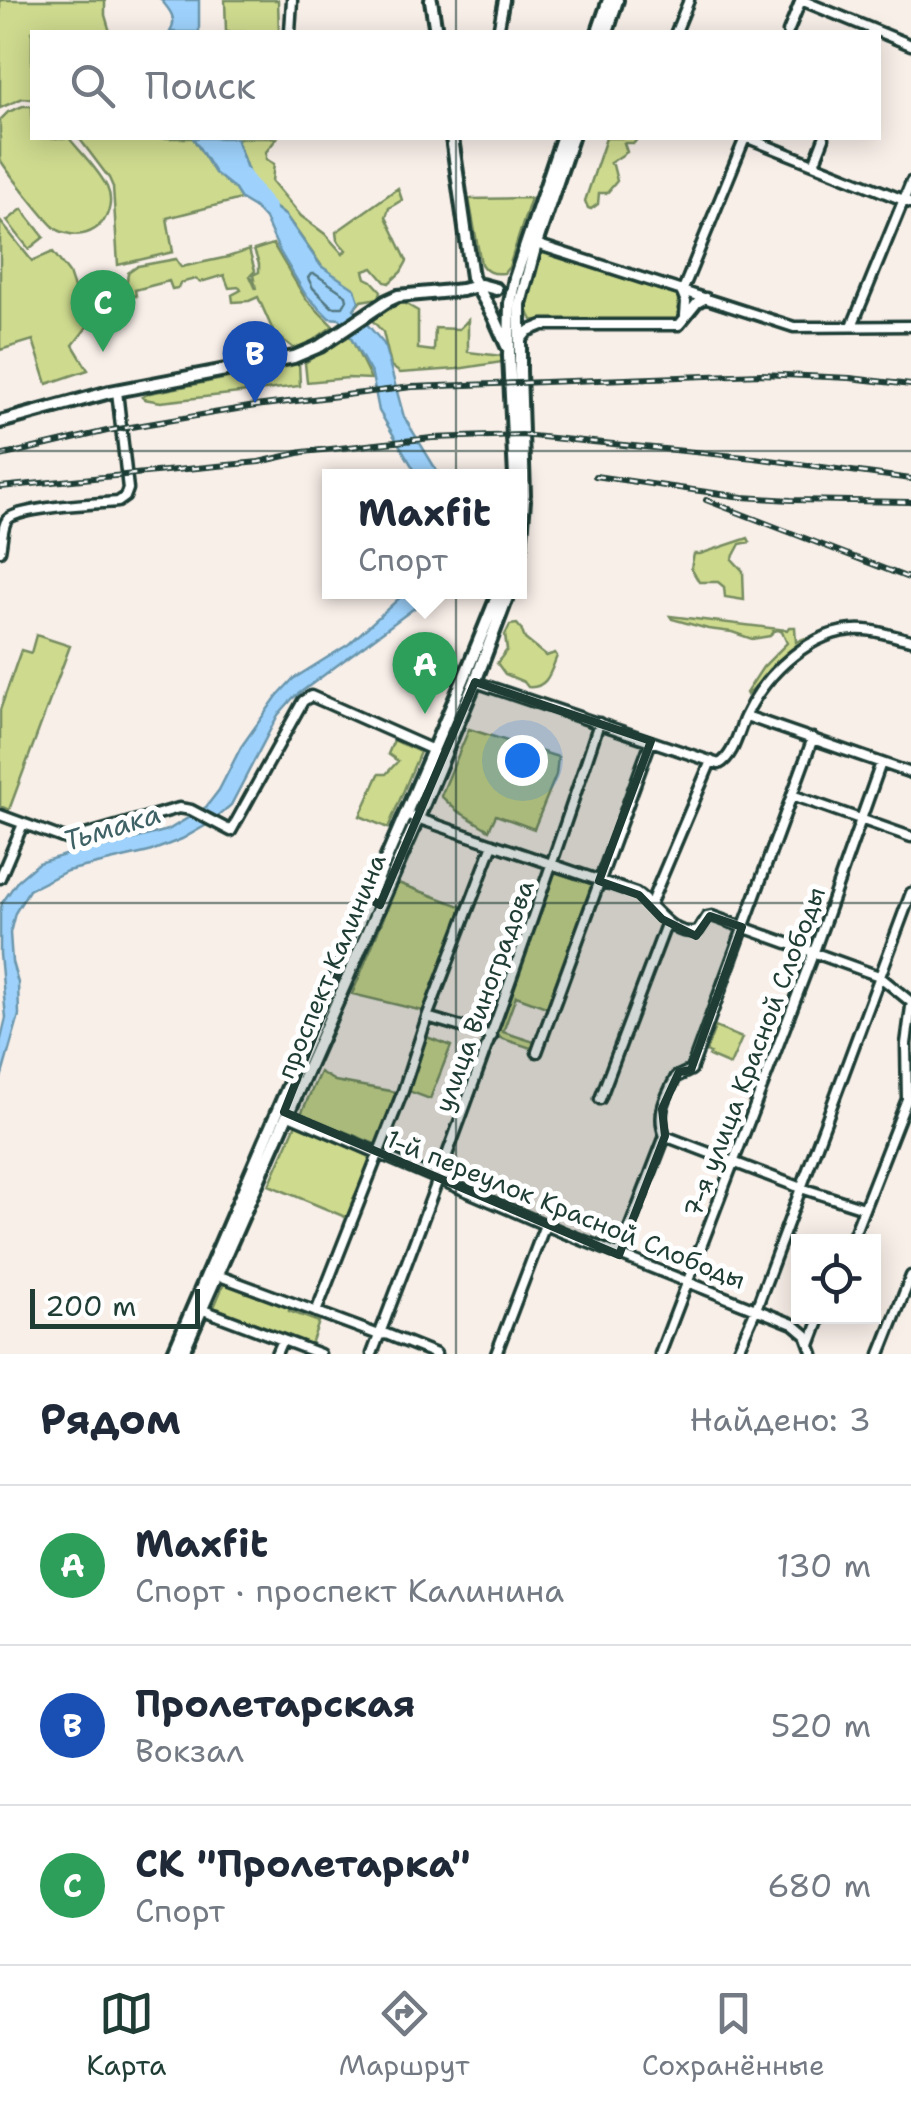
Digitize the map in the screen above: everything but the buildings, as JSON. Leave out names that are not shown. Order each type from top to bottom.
[{"type":"main road","points":[[431,0],[436,30]]},
{"type":"main road","points":[[599,30],[609,0]]},
{"type":"main road","points":[[607,30],[618,0]]},
{"type":"main road","points":[[452,140],[471,272],[510,356]]},
{"type":"main road","points":[[522,469],[506,283],[561,140]]},
{"type":"main road","points":[[516,469],[523,286],[571,140]]},
{"type":"main road","points":[[462,290],[471,272]]},
{"type":"main road","points":[[0,422],[117,391],[288,359],[320,346],[398,296],[462,290],[478,283],[506,283]]},
{"type":"main road","points":[[506,283],[520,323]]},
{"type":"main road","points":[[462,290],[487,305]]},
{"type":"main road","name":"проспект Калинина","points":[[173,1354],[217,1275],[368,898],[497,599]]},
{"type":"main road","name":"проспект Калинина","points":[[182,1354],[198,1308],[418,818],[506,599]]},
{"type":"main road","points":[[467,671],[475,682]]},
{"type":"main road","points":[[433,750],[442,762]]},
{"type":"main road","points":[[368,898],[377,911]]},
{"type":"street","points":[[290,30],[292,0]]},
{"type":"street","points":[[498,30],[504,0]]},
{"type":"street","points":[[677,30],[689,0]]},
{"type":"street","points":[[789,30],[801,0],[868,30]]},
{"type":"street","points":[[881,35],[911,45]]},
{"type":"street","points":[[679,325],[686,310],[682,292],[746,140]]},
{"type":"street","points":[[752,140],[907,201]]},
{"type":"street","points":[[814,164],[823,140]]},
{"type":"street","points":[[852,326],[907,201],[911,182]]},
{"type":"street","points":[[536,244],[794,326],[911,326]]},
{"type":"street","points":[[679,325],[706,298]]},
{"type":"street","points":[[520,341],[528,330],[543,325],[679,325]]},
{"type":"street","points":[[0,551],[10,516],[118,502],[125,497],[128,475],[117,391]]},
{"type":"street","points":[[475,682],[719,764],[727,758],[756,696],[791,657],[828,636],[864,630],[911,640]]},
{"type":"street","points":[[0,815],[70,840],[177,808],[192,810],[231,831],[309,696],[433,750]]},
{"type":"street","points":[[746,716],[911,773]]},
{"type":"street","name":"улица Виноградова","points":[[372,1354],[492,1036],[599,724]]},
{"type":"street","points":[[619,1255],[664,1136],[660,1124],[662,1108],[676,1077],[691,1070],[813,738]]},
{"type":"street","points":[[537,1052],[652,741]]},
{"type":"street","points":[[650,904],[712,761]]},
{"type":"street","name":"7-я улица Красной Слободы","points":[[660,1354],[882,763]]},
{"type":"street","points":[[792,795],[911,837]]},
{"type":"street","points":[[406,814],[636,893],[667,922],[688,932],[695,932],[711,916],[879,976],[911,1003]]},
{"type":"street","points":[[0,878],[23,824]]},
{"type":"street","points":[[316,1312],[403,1092],[427,1017],[493,844]]},
{"type":"street","points":[[736,1354],[911,893]]},
{"type":"street","points":[[600,1099],[667,922]]},
{"type":"street","points":[[854,1234],[907,1099],[906,1044],[911,1003],[904,987]]},
{"type":"street","points":[[427,1017],[492,1036]]},
{"type":"street","name":"1-й переулок Красной Слободы","points":[[285,1111],[545,1225],[797,1326],[806,1335],[811,1351]]},
{"type":"street","points":[[664,1136],[864,1208]]},
{"type":"street","points":[[496,1354],[545,1225]]},
{"type":"street","points":[[217,1275],[436,1354]]},
{"type":"street","points":[[880,1354],[911,1276]]},
{"type":"street","points":[[198,1308],[320,1354]]},
{"type":"street","points":[[811,1351],[819,1324]]},
{"type":"street","points":[[276,1354],[282,1340]]},
{"type":"highlighted area","points":[[475,682],[651,741],[599,881],[639,895],[662,919],[696,936],[710,916],[742,927],[691,1070],[679,1072],[662,1109],[665,1136],[619,1255],[284,1112],[368,898],[380,905]]},
{"type":"green space","points":[[0,0],[105,0],[109,30],[30,30],[30,99],[0,108]]},
{"type":"green space","points":[[225,0],[278,0],[279,30],[226,30]]},
{"type":"green space","points":[[30,106],[30,140],[71,140],[107,187],[110,206],[102,223],[76,235],[64,233],[49,222],[0,159],[0,120],[8,112]]},
{"type":"green space","points":[[80,140],[194,140],[215,173],[241,199],[167,218],[173,252],[118,265],[113,187]]},
{"type":"green space","points":[[237,140],[275,140],[266,152],[266,159],[274,164],[272,181],[301,216],[343,254],[346,250],[337,240],[336,232],[398,188],[402,200],[389,208],[386,217],[407,261],[401,272],[389,283],[373,268],[364,271],[366,278],[381,291],[379,298],[361,301],[356,307],[323,275],[321,265],[286,216],[264,199],[252,183]]},
{"type":"green space","points":[[605,140],[636,140],[624,143],[627,152],[610,163],[617,181],[607,193],[599,193],[598,204],[591,209],[585,201]]},
{"type":"green space","points":[[531,198],[509,267],[504,273],[488,271],[481,264],[469,199]]},
{"type":"green space","points":[[22,209],[44,237],[29,249],[7,221]]},
{"type":"green space","points":[[0,221],[32,261],[53,252],[69,273],[87,327],[73,345],[88,370],[47,384],[33,340],[0,350]]},
{"type":"green space","points":[[273,244],[305,298],[333,326],[301,349],[296,350],[274,333],[258,297],[233,302],[232,295],[241,290],[229,288],[224,275],[180,283],[172,289],[169,281],[135,290],[136,296],[125,295],[128,273],[138,266],[176,259],[181,267],[249,250],[255,271],[250,276],[256,289],[253,275],[259,272],[259,264],[254,250]]},
{"type":"green space","points":[[538,249],[678,292],[678,312],[682,316],[678,322],[532,320],[527,295]]},
{"type":"green space","points":[[397,299],[418,311],[418,349],[434,351],[435,328],[459,329],[468,320],[468,352],[501,356],[502,362],[400,373],[391,366],[383,332],[369,317]]},
{"type":"green space","points":[[348,332],[371,379],[307,382],[305,363]]},
{"type":"green space","points":[[299,362],[300,386],[161,402],[142,397],[150,393]]},
{"type":"green space","points":[[748,538],[750,542],[740,544],[732,559],[743,571],[744,600],[725,597],[724,587],[718,582],[699,582],[691,568],[694,554]]},
{"type":"green space","points":[[670,616],[787,630],[795,627],[796,642],[811,640],[788,654],[747,695],[763,667],[787,643],[782,632],[773,631],[770,636],[752,639]]},
{"type":"green space","points":[[517,624],[525,639],[546,656],[557,656],[548,678],[535,687],[505,674],[497,663],[507,650],[505,635],[510,625]]},
{"type":"green space","points":[[36,635],[70,646],[9,810],[0,806],[0,710],[21,650],[31,653]]},
{"type":"green space","points":[[469,729],[558,757],[556,775],[534,829],[496,815],[489,830],[441,796]]},
{"type":"green space","points":[[394,740],[420,752],[388,828],[360,816],[379,774],[386,774],[398,761],[388,754]]},
{"type":"green space","points":[[553,872],[593,884],[538,1044],[531,1048],[500,1038],[495,1031]],"holes":[[[516,996],[549,1008],[537,1043],[503,1032]]]},
{"type":"green space","points":[[398,883],[466,908],[427,1012],[352,994]]},
{"type":"green space","points":[[715,1027],[742,1038],[730,1065],[706,1051]]},
{"type":"green space","points":[[424,1036],[451,1046],[430,1099],[406,1090]]},
{"type":"green space","points":[[320,1072],[335,1081],[407,1094],[387,1149],[301,1114]]},
{"type":"green space","points":[[296,1124],[374,1158],[351,1204],[350,1219],[269,1185]]},
{"type":"green space","points":[[225,1281],[291,1306],[289,1311],[319,1322],[311,1344],[214,1307]]},
{"type":"water","points":[[161,0],[199,0],[199,30],[171,30],[170,11]]},
{"type":"water","points":[[194,140],[237,140],[252,183],[264,199],[286,216],[321,266],[355,289],[359,301],[354,309],[384,344],[404,417],[436,469],[414,469],[379,411],[372,375],[340,319],[329,318],[305,294],[265,219],[215,173]]},
{"type":"water","points":[[398,599],[427,599],[293,698],[278,715],[231,805],[210,823],[149,852],[67,871],[29,890],[15,913],[10,933],[19,1015],[0,1082],[0,1043],[6,1018],[0,913],[2,903],[18,880],[38,863],[168,830],[206,807],[277,696],[293,679],[349,644]]},
{"type":"waterway","name":"Тьмака","points":[[245,174],[271,208]]},
{"type":"railway","points":[[0,456],[107,431],[255,406],[412,387],[761,374],[911,385]]},
{"type":"railway","points":[[0,487],[259,462],[303,452],[432,438],[522,435],[755,458],[911,479]]},
{"type":"railway","points":[[595,476],[742,497],[911,502]]},
{"type":"railway","points":[[706,500],[911,579]]},
{"type":"place","name":"СК \"Пролетарка\"","points":[[103,352]]},
{"type":"place","name":"Пролетарская","points":[[255,403]]},
{"type":"place","name":"Maxfit","points":[[425,714]]}]
